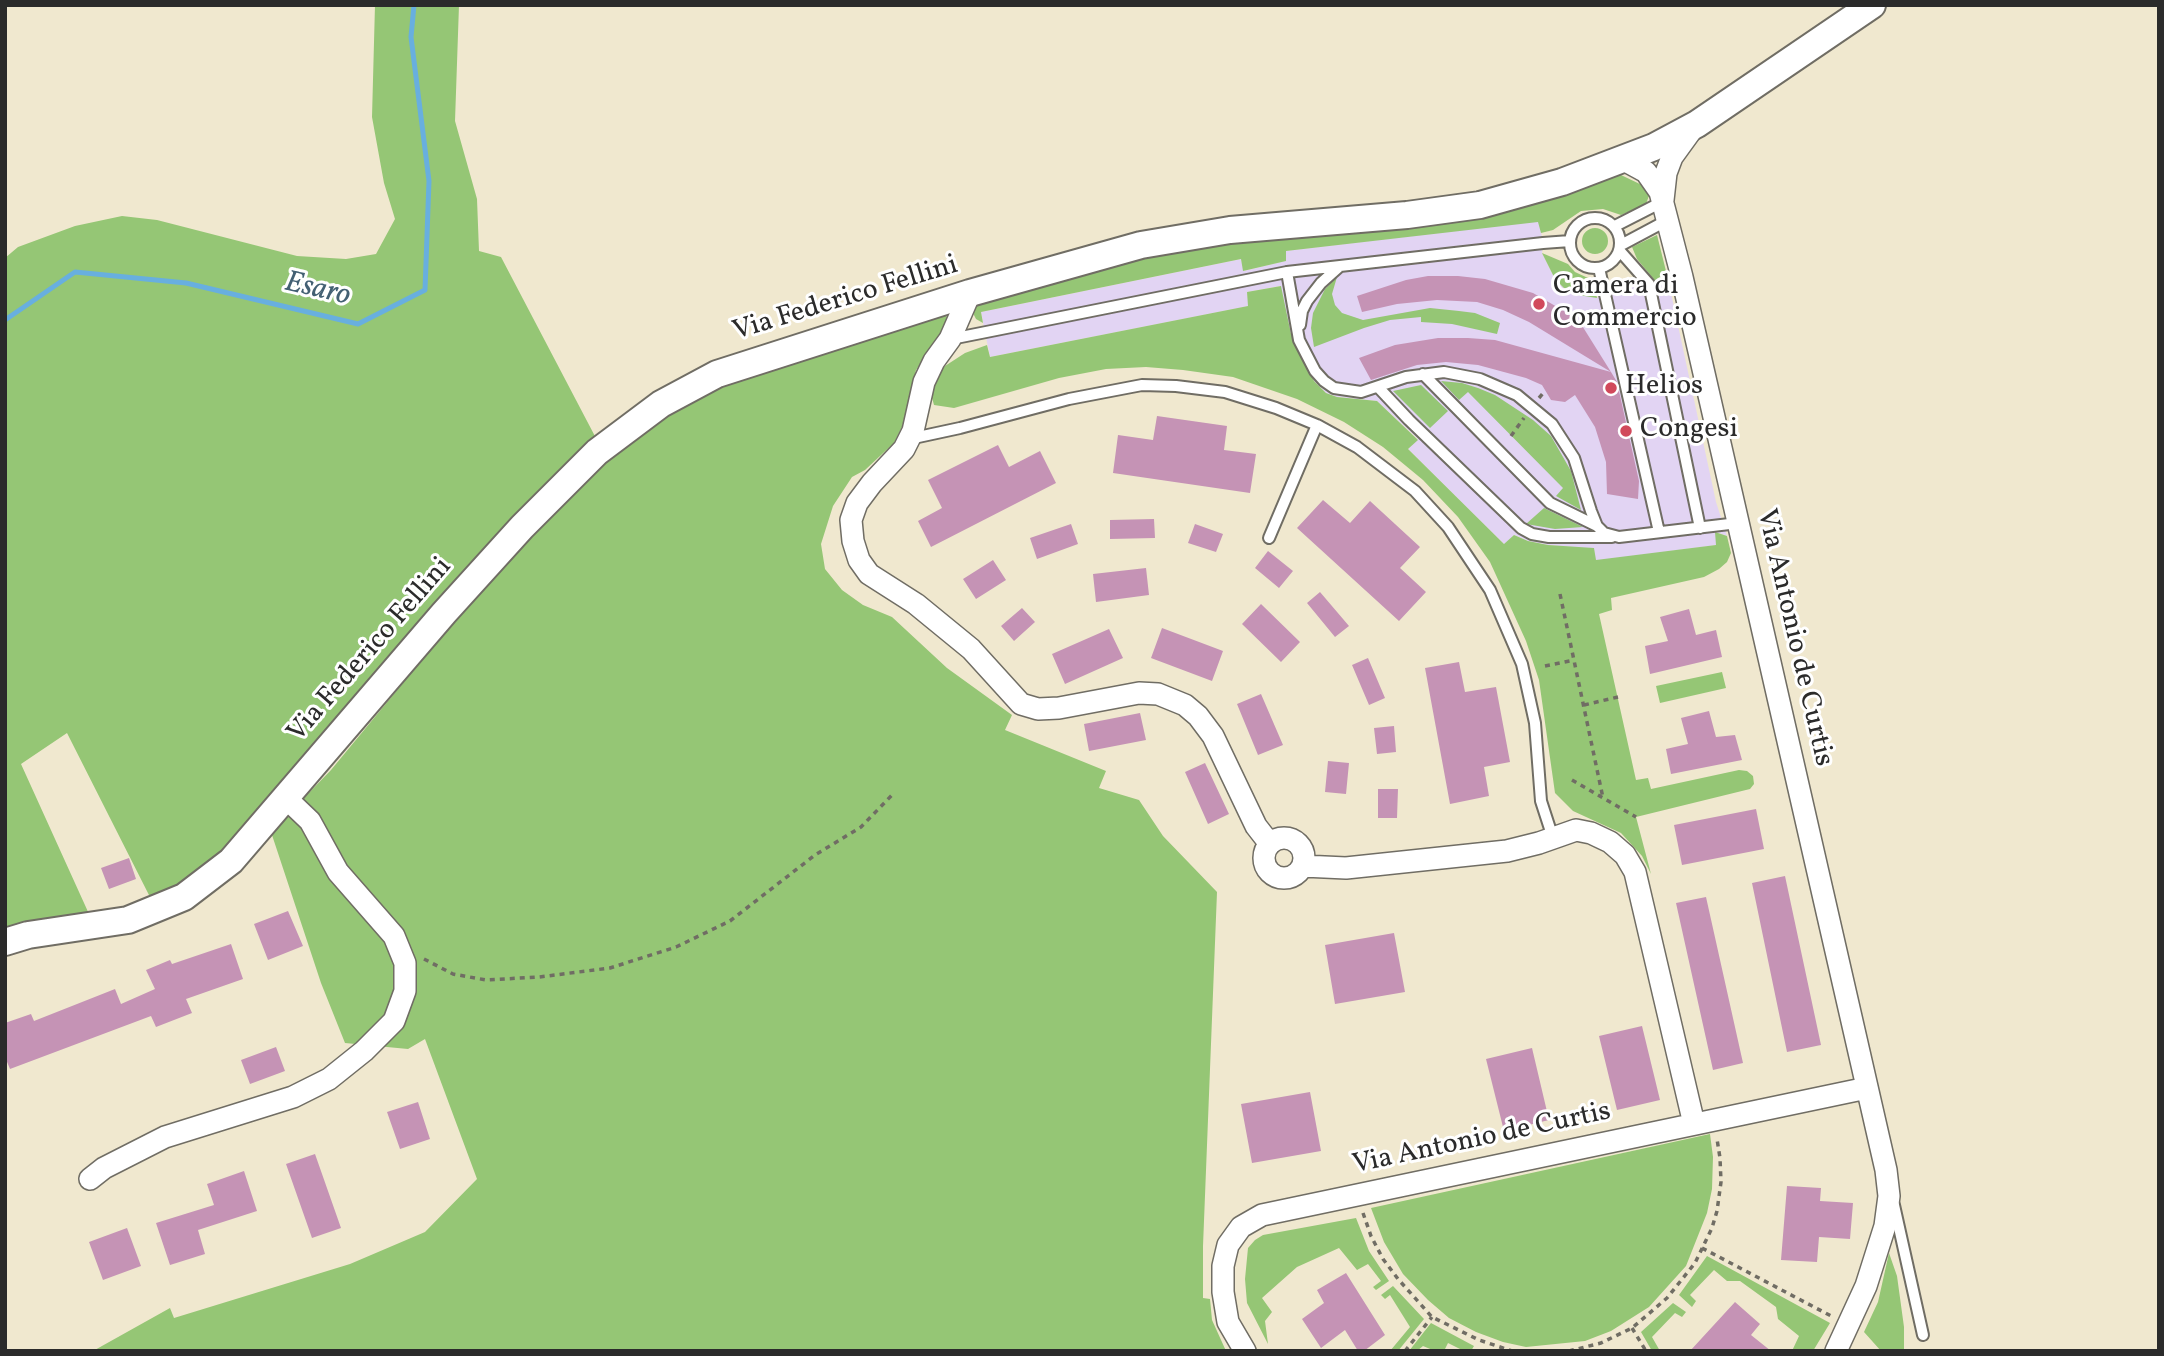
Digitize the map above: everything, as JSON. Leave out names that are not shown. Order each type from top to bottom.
[{"type":"street","name":"Via Federico Fellini","points":[[5,942],[28,935],[128,920],[184,897],[230,861],[287,799],[436,623],[522,527],[597,452],[662,404],[717,374],[970,293],[1141,245],[1230,230],[1407,215],[1480,205],[1562,182],[1624,160],[1697,124],[1872,5]]},
{"type":"street","points":[[1664,212],[1666,173],[1672,157],[1697,124]]},
{"type":"street","points":[[1624,160],[1646,172],[1654,181],[1664,212]]},
{"type":"street","name":"Via Antonio de Curtis","points":[[1664,212],[1682,277],[1886,1170],[1889,1196],[1885,1226],[1866,1286],[1836,1351]]},
{"type":"street","points":[[970,293],[950,340],[934,361],[924,382],[913,431],[904,449],[857,503],[851,520],[853,541],[859,560],[869,574],[916,604],[971,649],[1021,704],[1038,709],[1059,708],[1139,693],[1158,694],[1185,705],[1198,716],[1213,736],[1256,826],[1270,844]]},
{"type":"street","points":[[90,1179],[104,1168],[165,1137],[293,1097],[328,1079],[364,1051],[394,1021],[405,991],[405,963],[394,936],[338,872],[310,821],[287,799]]},
{"type":"street","points":[[1303,866],[1304,854],[1298,844],[1287,838],[1275,840],[1265,854],[1264,861],[1269,872],[1285,878],[1303,866],[1346,868],[1507,851],[1576,830],[1591,833],[1610,842],[1625,855],[1634,872],[1693,1124]]},
{"type":"street","name":"Via Antonio de Curtis","points":[[1245,1351],[1228,1322],[1223,1292],[1223,1266],[1228,1245],[1241,1227],[1262,1215],[1867,1088]]},
{"type":"lane","points":[[1615,226],[1664,212]]},
{"type":"lane","points":[[1664,212],[1620,248],[1611,263],[1599,268],[1583,265],[1575,258],[1570,242],[1576,226],[1583,220],[1603,218],[1615,226],[1620,236],[1620,248],[1648,284],[1700,527]]},
{"type":"lane","points":[[950,340],[1287,272],[1570,242]]},
{"type":"lane","points":[[1298,334],[1302,311],[1307,301],[1321,283],[1340,266]]},
{"type":"lane","points":[[1599,268],[1659,532]]},
{"type":"lane","points":[[1287,272],[1298,334],[1315,371],[1324,382],[1334,388],[1361,391],[1406,377],[1444,372],[1499,386],[1532,406],[1552,424],[1574,458],[1597,526]]},
{"type":"lane","points":[[1423,374],[1550,503],[1597,526],[1604,533],[1619,537]]},
{"type":"lane","points":[[909,439],[1069,399],[1142,385],[1226,392],[1317,425],[1357,447],[1415,491],[1448,527],[1490,590],[1522,664],[1535,723],[1541,801],[1553,838]]},
{"type":"lane","points":[[1378,387],[1521,528],[1532,534],[1549,537],[1619,537],[1738,523]]},
{"type":"lane","points":[[1269,538],[1317,425]]},
{"type":"lane","points":[[1886,1170],[1923,1335]]},
{"type":"path","points":[[1560,594],[1603,798]]},
{"type":"path","points":[[1545,666],[1574,660]]},
{"type":"path","points":[[1584,705],[1618,698]]},
{"type":"path","points":[[1572,780],[1636,817]]},
{"type":"path","points":[[424,959],[453,974],[486,980],[539,977],[610,968],[676,947],[730,920],[815,855],[861,827],[892,795]]},
{"type":"path","points":[[1569,1351],[1601,1343],[1632,1328],[1649,1315],[1682,1281],[1695,1263],[1714,1219],[1721,1182],[1716,1136]]},
{"type":"path","points":[[1363,1213],[1383,1259],[1432,1317],[1479,1340],[1512,1351]]},
{"type":"path","points":[[1702,1248],[1835,1318]]},
{"type":"path","points":[[1405,1351],[1432,1317]]},
{"type":"path","points":[[1632,1328],[1646,1351]]},
{"type":"shaded area","points":[[1539,221],[1542,253],[1555,279],[1564,288],[1597,298],[1605,291],[1668,279],[1716,502],[1727,536],[1716,532],[1717,545],[1595,561],[1594,549],[1548,545],[1514,535],[1505,545],[1408,449],[1418,439],[1377,401],[1337,397],[1326,393],[1314,381],[1291,334],[1280,286],[1247,292],[1249,306],[990,357],[981,312],[1241,259],[1244,271],[1285,261],[1285,251]]},
{"type":"green space","points":[[375,5],[459,5],[455,121],[477,199],[479,251],[501,257],[598,442],[221,859],[176,891],[152,901],[67,733],[21,764],[94,925],[5,942],[5,258],[18,247],[75,226],[122,216],[157,220],[297,256],[346,259],[376,254],[395,219],[384,183],[372,117]]},
{"type":"green space","points":[[1621,175],[1644,186],[1650,193],[1646,204],[1621,215],[1603,209],[1581,211],[1553,230],[1541,233],[1538,222],[1286,251],[1286,261],[1243,271],[1241,259],[981,312],[983,323],[976,319],[973,313],[981,301],[1179,248]]},
{"type":"green space","points":[[1595,228],[1604,232],[1608,241],[1604,250],[1595,254],[1586,250],[1582,241],[1586,232]]},
{"type":"green space","points":[[1657,235],[1668,279],[1656,282],[1637,259],[1632,247]]},
{"type":"green space","points":[[1542,253],[1568,264],[1575,272],[1588,278],[1594,285],[1597,298],[1578,295],[1564,288],[1555,279]]},
{"type":"green space","points":[[1337,277],[1332,294],[1335,305],[1342,313],[1363,320],[1430,308],[1475,313],[1500,323],[1497,334],[1452,324],[1421,322],[1421,317],[1390,320],[1314,347],[1311,328],[1313,313],[1325,289]]},
{"type":"green space","points":[[1281,286],[1291,334],[1314,381],[1326,393],[1337,397],[1377,401],[1418,440],[1408,449],[1504,544],[1514,535],[1548,545],[1594,548],[1596,560],[1716,545],[1715,532],[1727,536],[1731,553],[1727,562],[1719,569],[1704,577],[1611,598],[1612,610],[1599,614],[1636,780],[1648,778],[1651,789],[1739,770],[1747,771],[1753,776],[1754,784],[1750,789],[1636,817],[1651,874],[1642,856],[1621,833],[1573,811],[1555,793],[1539,680],[1526,641],[1490,562],[1458,517],[1423,480],[1383,447],[1344,422],[1297,399],[1233,377],[1183,370],[1146,367],[1106,369],[1059,378],[954,408],[934,405],[931,394],[934,381],[945,366],[965,353],[987,345],[990,357],[1248,306],[1247,292]]},
{"type":"green space","points":[[946,314],[948,322],[916,370],[902,427],[894,443],[865,470],[852,477],[833,506],[821,544],[825,569],[842,590],[863,605],[892,617],[947,668],[1012,715],[1005,730],[1106,771],[1099,788],[1139,800],[1163,836],[1217,892],[1203,1298],[1210,1299],[1212,1320],[1226,1351],[93,1351],[170,1308],[174,1318],[350,1264],[425,1232],[477,1179],[425,1039],[408,1049],[345,1043],[321,983],[271,832],[331,770],[508,556],[607,455],[671,408],[721,383]]},
{"type":"green space","points":[[1441,381],[1462,383],[1495,395],[1533,420],[1551,436],[1571,471],[1581,510],[1556,496],[1563,488],[1468,392],[1459,400]]},
{"type":"green space","points":[[1421,385],[1448,411],[1430,428],[1393,391]]},
{"type":"green space","points":[[1544,508],[1583,527],[1555,529],[1526,524]]},
{"type":"green space","points":[[1722,672],[1726,688],[1660,703],[1656,686]]},
{"type":"green space","points":[[1710,1134],[1713,1157],[1712,1189],[1707,1213],[1686,1266],[1649,1307],[1611,1331],[1585,1341],[1526,1347],[1476,1332],[1449,1318],[1403,1274],[1384,1242],[1371,1208]]},
{"type":"green space","points":[[1356,1218],[1369,1251],[1389,1281],[1376,1290],[1373,1287],[1381,1281],[1368,1264],[1357,1270],[1339,1248],[1297,1267],[1262,1298],[1272,1312],[1265,1321],[1268,1344],[1247,1303],[1245,1279],[1248,1248],[1263,1235]]},
{"type":"green space","points":[[1889,1253],[1897,1276],[1904,1327],[1904,1351],[1881,1351],[1864,1332],[1878,1302]]},
{"type":"green space","points":[[1707,1256],[1830,1323],[1813,1351],[1792,1351],[1799,1336],[1778,1319],[1776,1307],[1740,1281],[1727,1281],[1714,1270],[1690,1295],[1696,1301],[1692,1307],[1679,1295]]},
{"type":"green space","points":[[1393,1286],[1424,1319],[1398,1351],[1390,1351],[1410,1327],[1390,1295],[1385,1299],[1381,1295]]},
{"type":"green space","points":[[1673,1303],[1686,1312],[1682,1317],[1675,1313],[1652,1337],[1660,1351],[1652,1351],[1641,1332]]},
{"type":"green space","points":[[1431,1323],[1474,1346],[1471,1351],[1464,1351],[1448,1343],[1444,1351],[1423,1346],[1417,1351],[1409,1351]]},
{"type":"building","points":[[1428,276],[1485,279],[1533,293],[1581,324],[1611,372],[1529,322],[1477,302],[1437,300],[1397,304],[1362,312],[1357,296],[1406,280]]},
{"type":"building","points":[[1438,338],[1495,340],[1611,372],[1617,382],[1639,481],[1638,499],[1607,494],[1606,462],[1595,427],[1575,395],[1565,402],[1551,400],[1542,385],[1526,378],[1478,365],[1446,362],[1417,365],[1371,380],[1359,358],[1395,345]]},
{"type":"building","points":[[1157,416],[1227,426],[1224,450],[1256,454],[1250,493],[1113,473],[1118,435],[1153,440]]},
{"type":"building","points":[[998,445],[1009,467],[1040,451],[1056,483],[931,547],[918,521],[942,508],[928,480]]},
{"type":"building","points":[[1323,500],[1350,523],[1370,501],[1420,547],[1400,568],[1426,592],[1399,621],[1297,528]]},
{"type":"building","points":[[1154,519],[1155,538],[1110,539],[1110,520]]},
{"type":"building","points":[[1071,524],[1078,544],[1037,559],[1030,538]]},
{"type":"building","points":[[1195,524],[1223,534],[1216,552],[1188,543]]},
{"type":"building","points":[[1268,551],[1293,571],[1279,588],[1255,568]]},
{"type":"building","points":[[993,560],[1006,580],[976,599],[963,579]]},
{"type":"building","points":[[1146,568],[1149,595],[1096,602],[1093,574]]},
{"type":"building","points":[[1320,592],[1349,626],[1335,637],[1307,603]]},
{"type":"building","points":[[1261,604],[1300,642],[1281,662],[1242,624]]},
{"type":"building","points":[[1022,608],[1035,622],[1014,641],[1001,626]]},
{"type":"building","points":[[1689,609],[1696,635],[1716,630],[1722,657],[1650,674],[1645,646],[1668,641],[1660,617]]},
{"type":"building","points":[[1162,628],[1223,651],[1212,681],[1151,658]]},
{"type":"building","points":[[1109,629],[1123,658],[1065,684],[1052,654]]},
{"type":"building","points":[[1368,658],[1385,698],[1369,705],[1352,665]]},
{"type":"building","points":[[1459,662],[1465,692],[1496,687],[1510,762],[1484,767],[1489,796],[1450,804],[1425,668]]},
{"type":"building","points":[[1261,694],[1283,745],[1258,755],[1237,704]]},
{"type":"building","points":[[1709,711],[1716,737],[1735,735],[1742,760],[1671,774],[1666,749],[1688,744],[1681,718]]},
{"type":"building","points":[[1140,713],[1146,740],[1089,751],[1084,724]]},
{"type":"building","points":[[1394,726],[1396,752],[1377,754],[1374,728]]},
{"type":"building","points":[[1328,761],[1349,763],[1346,794],[1325,792]]},
{"type":"building","points":[[1205,763],[1229,814],[1208,824],[1185,772]]},
{"type":"building","points":[[1378,789],[1398,789],[1397,818],[1378,818]]},
{"type":"building","points":[[1756,809],[1764,849],[1682,865],[1674,825]]},
{"type":"building","points":[[129,858],[136,879],[109,889],[101,868]]},
{"type":"building","points":[[1785,876],[1821,1045],[1787,1052],[1752,883]]},
{"type":"building","points":[[1706,897],[1743,1063],[1713,1070],[1676,903]]},
{"type":"building","points":[[288,911],[303,946],[268,960],[254,924]]},
{"type":"building","points":[[1394,933],[1405,992],[1335,1004],[1325,945]]},
{"type":"building","points":[[231,944],[243,979],[186,999],[192,1013],[156,1027],[151,1016],[10,1069],[5,1057],[5,1023],[31,1014],[34,1021],[115,989],[121,1004],[155,989],[146,970],[170,960],[172,964]]},
{"type":"building","points":[[1642,1026],[1660,1100],[1617,1110],[1599,1036]]},
{"type":"building","points":[[276,1047],[285,1071],[250,1084],[241,1060]]},
{"type":"building","points":[[1532,1048],[1549,1120],[1504,1131],[1486,1059]]},
{"type":"building","points":[[1310,1092],[1321,1151],[1252,1163],[1241,1104]]},
{"type":"building","points":[[418,1102],[430,1139],[400,1149],[387,1112]]},
{"type":"building","points":[[315,1154],[341,1228],[312,1238],[286,1164]]},
{"type":"building","points":[[244,1171],[257,1211],[198,1230],[205,1254],[170,1265],[156,1223],[214,1205],[207,1184]]},
{"type":"building","points":[[1787,1186],[1821,1188],[1820,1201],[1853,1203],[1850,1239],[1819,1237],[1817,1262],[1781,1260]]},
{"type":"building","points":[[127,1228],[141,1266],[103,1280],[89,1242]]},
{"type":"building","points":[[1346,1273],[1385,1335],[1364,1351],[1358,1351],[1345,1330],[1321,1348],[1302,1319],[1324,1303],[1317,1290]]},
{"type":"building","points":[[1735,1302],[1760,1324],[1751,1335],[1771,1351],[1690,1351]]},
{"type":"waterway","name":"Esaro","points":[[5,320],[75,272],[186,283],[358,324],[425,290],[429,181],[411,37],[414,5]]},
{"type":"place","name":"Camera di Commercio","points":[[1539,304]]},
{"type":"place","name":"Helios","points":[[1611,388]]},
{"type":"place","name":"Congesi","points":[[1626,431]]}]
